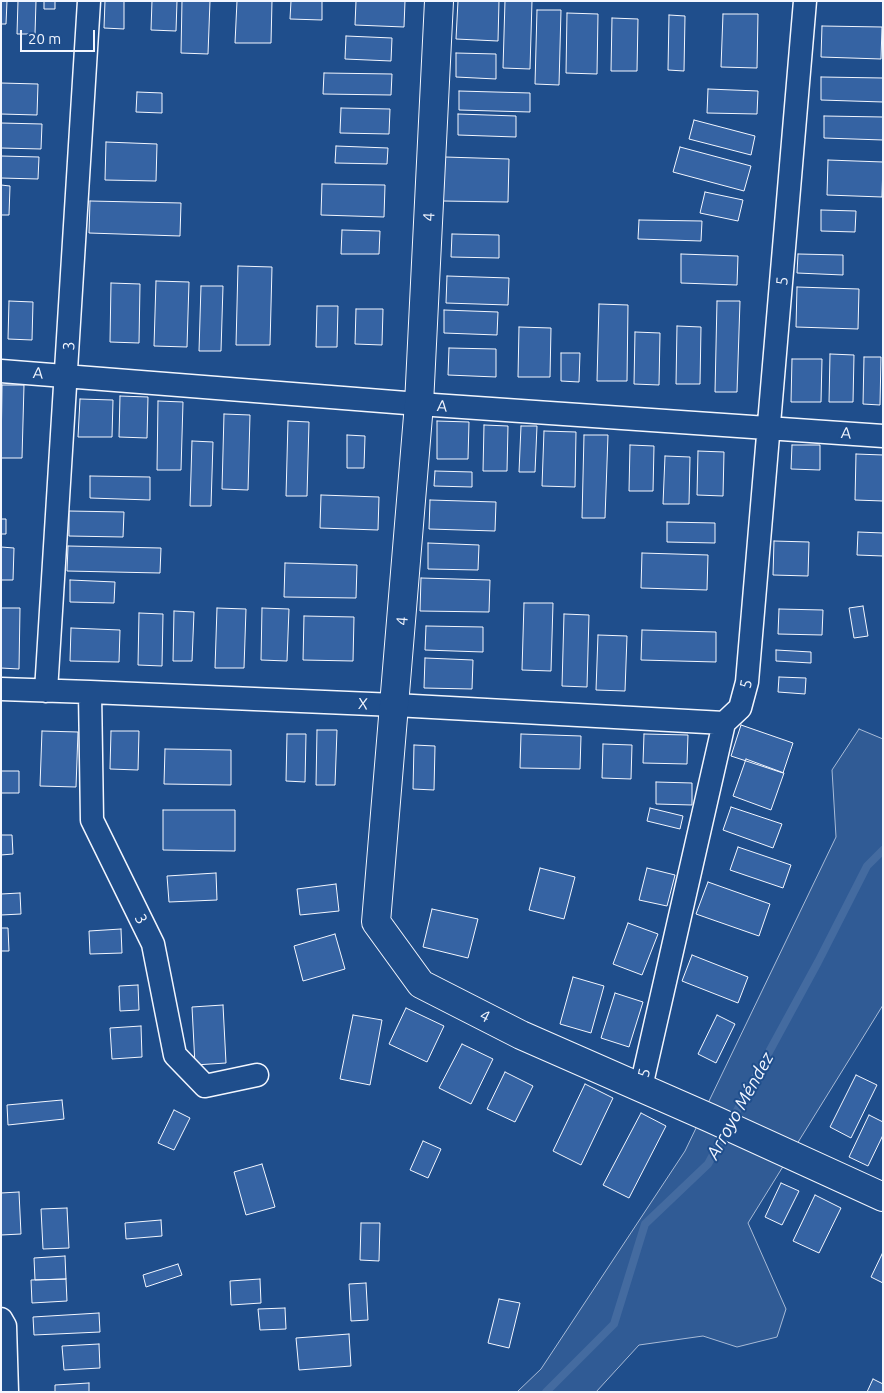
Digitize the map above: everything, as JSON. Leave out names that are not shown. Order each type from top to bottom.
[{"type":"street","name":"3","points":[[46,691],[89,1]]},
{"type":"street","name":"4","points":[[439,1],[419,404],[376,922],[421,984],[521,1034],[641,1087]]},
{"type":"street","name":"5","points":[[805,1],[747,682],[740,708],[724,723],[641,1087],[883,1197]]},
{"type":"street","name":"A","points":[[1,371],[419,404],[883,436]]},
{"type":"street","name":"X","points":[[1,689],[395,706],[724,723]]},
{"type":"street","name":"3","points":[[90,692],[92,820],[153,944],[175,1055],[205,1086],[258,1075]]},
{"type":"street","points":[[2,1319],[5,1326],[7,1392]]},
{"type":"shaded area","points":[[859,729],[883,739],[883,1005],[748,1223],[786,1309],[777,1337],[737,1347],[703,1336],[639,1345],[596,1392],[517,1392],[541,1369],[685,1151],[836,837],[832,770]]},
{"type":"building","points":[[1,1],[7,1],[6,24],[1,24]]},
{"type":"building","points":[[18,1],[36,1],[35,34],[17,34]]},
{"type":"building","points":[[44,1],[55,1],[55,9],[44,9]]},
{"type":"building","points":[[105,1],[124,1],[124,29],[104,28]]},
{"type":"building","points":[[152,1],[177,1],[176,31],[151,30]]},
{"type":"building","points":[[182,1],[210,1],[208,54],[181,53]]},
{"type":"building","points":[[237,1],[272,1],[271,43],[235,43]]},
{"type":"building","points":[[291,1],[322,1],[322,20],[290,19]]},
{"type":"building","points":[[356,1],[405,1],[404,27],[355,25]]},
{"type":"building","points":[[458,1],[499,1],[498,41],[456,39]]},
{"type":"building","points":[[505,1],[532,1],[530,69],[503,68]]},
{"type":"building","points":[[537,10],[561,10],[559,85],[535,84]]},
{"type":"building","points":[[567,13],[598,14],[597,74],[566,73]]},
{"type":"building","points":[[723,14],[758,14],[757,68],[721,67]]},
{"type":"building","points":[[669,15],[685,16],[684,71],[668,70]]},
{"type":"building","points":[[612,18],[638,19],[637,71],[611,71]]},
{"type":"building","points":[[822,26],[882,27],[881,59],[821,57]]},
{"type":"building","points":[[346,36],[392,38],[391,61],[345,59]]},
{"type":"building","points":[[456,53],[496,54],[496,79],[456,77]]},
{"type":"building","points":[[324,73],[392,74],[391,95],[323,94]]},
{"type":"building","points":[[821,77],[883,78],[883,102],[821,100]]},
{"type":"building","points":[[1,83],[38,84],[37,115],[1,114]]},
{"type":"building","points":[[708,89],[758,91],[757,114],[707,113]]},
{"type":"building","points":[[459,91],[530,93],[530,112],[459,110]]},
{"type":"building","points":[[137,92],[162,93],[162,113],[136,112]]},
{"type":"building","points":[[341,108],[390,109],[389,134],[340,133]]},
{"type":"building","points":[[458,114],[516,116],[516,137],[458,135]]},
{"type":"building","points":[[824,116],[883,117],[883,140],[824,138]]},
{"type":"building","points":[[694,120],[755,136],[751,155],[689,139]]},
{"type":"building","points":[[1,123],[42,124],[41,149],[1,148]]},
{"type":"building","points":[[106,142],[157,144],[156,181],[105,180]]},
{"type":"building","points":[[336,146],[388,148],[387,164],[335,163]]},
{"type":"building","points":[[680,147],[751,166],[744,191],[673,172]]},
{"type":"building","points":[[1,156],[39,157],[38,179],[1,178]]},
{"type":"building","points":[[445,157],[509,159],[508,202],[443,201]]},
{"type":"building","points":[[828,160],[883,162],[882,197],[827,195]]},
{"type":"building","points":[[322,184],[385,185],[384,217],[321,215]]},
{"type":"building","points":[[1,185],[10,186],[9,215],[1,215]]},
{"type":"building","points":[[705,192],[743,200],[738,221],[700,213]]},
{"type":"building","points":[[90,201],[181,203],[180,236],[89,233]]},
{"type":"building","points":[[821,210],[856,211],[855,232],[821,231]]},
{"type":"building","points":[[639,220],[702,221],[701,241],[638,239]]},
{"type":"building","points":[[342,230],[380,231],[379,254],[341,254]]},
{"type":"building","points":[[452,234],[499,235],[499,258],[451,257]]},
{"type":"building","points":[[681,254],[738,256],[737,285],[681,283]]},
{"type":"building","points":[[798,254],[843,255],[843,275],[797,273]]},
{"type":"building","points":[[238,266],[272,267],[270,345],[236,345]]},
{"type":"building","points":[[447,276],[509,278],[508,305],[446,303]]},
{"type":"building","points":[[156,281],[189,282],[187,347],[154,346]]},
{"type":"building","points":[[111,283],[140,284],[139,343],[110,342]]},
{"type":"building","points":[[201,286],[223,286],[221,351],[199,351]]},
{"type":"building","points":[[797,287],[859,289],[858,329],[796,327]]},
{"type":"building","points":[[9,301],[33,302],[32,340],[8,339]]},
{"type":"building","points":[[717,301],[740,301],[737,392],[715,392]]},
{"type":"building","points":[[599,304],[628,305],[627,381],[597,381]]},
{"type":"building","points":[[317,306],[338,306],[337,347],[316,347]]},
{"type":"building","points":[[356,309],[383,309],[382,345],[355,344]]},
{"type":"building","points":[[444,310],[498,312],[497,335],[444,333]]},
{"type":"building","points":[[677,326],[701,327],[700,384],[676,384]]},
{"type":"building","points":[[519,327],[551,328],[550,377],[518,377]]},
{"type":"building","points":[[635,332],[660,333],[659,385],[634,384]]},
{"type":"building","points":[[449,348],[496,349],[496,377],[448,375]]},
{"type":"building","points":[[561,353],[580,353],[579,382],[561,381]]},
{"type":"building","points":[[830,354],[854,355],[853,402],[829,402]]},
{"type":"building","points":[[864,357],[881,357],[880,405],[863,404]]},
{"type":"building","points":[[792,359],[822,359],[821,402],[791,402]]},
{"type":"building","points":[[2,385],[24,385],[22,458],[1,458]]},
{"type":"building","points":[[120,396],[148,397],[147,438],[119,437]]},
{"type":"building","points":[[80,399],[113,400],[112,437],[78,437]]},
{"type":"building","points":[[158,401],[183,402],[181,470],[157,470]]},
{"type":"building","points":[[224,414],[250,415],[248,490],[222,489]]},
{"type":"building","points":[[288,421],[309,422],[307,496],[286,496]]},
{"type":"building","points":[[437,421],[469,422],[468,459],[437,459]]},
{"type":"building","points":[[484,425],[508,426],[507,471],[483,471]]},
{"type":"building","points":[[521,426],[537,426],[535,472],[519,472]]},
{"type":"building","points":[[544,431],[576,432],[575,487],[542,486]]},
{"type":"building","points":[[347,435],[365,436],[364,468],[347,468]]},
{"type":"building","points":[[584,435],[608,435],[605,518],[582,518]]},
{"type":"building","points":[[192,441],[213,442],[211,506],[190,506]]},
{"type":"building","points":[[630,445],[654,446],[653,491],[629,491]]},
{"type":"building","points":[[792,445],[820,445],[820,470],[791,469]]},
{"type":"building","points":[[698,451],[724,452],[723,496],[697,495]]},
{"type":"building","points":[[856,454],[883,455],[883,501],[855,500]]},
{"type":"building","points":[[665,456],[690,457],[689,504],[663,504]]},
{"type":"building","points":[[435,471],[472,472],[472,487],[434,486]]},
{"type":"building","points":[[90,476],[150,477],[150,500],[90,498]]},
{"type":"building","points":[[321,495],[379,497],[378,530],[320,528]]},
{"type":"building","points":[[430,500],[496,502],[495,531],[429,529]]},
{"type":"building","points":[[69,511],[124,512],[123,537],[69,536]]},
{"type":"building","points":[[1,519],[6,519],[6,534],[1,534]]},
{"type":"building","points":[[667,522],[715,523],[715,543],[667,542]]},
{"type":"building","points":[[858,532],[883,533],[883,556],[857,555]]},
{"type":"building","points":[[774,541],[809,542],[808,576],[773,575]]},
{"type":"building","points":[[428,543],[479,545],[478,570],[428,569]]},
{"type":"building","points":[[68,546],[161,548],[160,573],[67,571]]},
{"type":"building","points":[[1,547],[14,548],[13,580],[1,580]]},
{"type":"building","points":[[642,553],[708,555],[707,590],[641,588]]},
{"type":"building","points":[[285,563],[357,565],[356,598],[284,597]]},
{"type":"building","points":[[421,578],[490,580],[489,612],[420,611]]},
{"type":"building","points":[[70,580],[115,582],[114,603],[70,602]]},
{"type":"building","points":[[524,603],[553,603],[551,671],[522,670]]},
{"type":"building","points":[[863,606],[868,636],[854,638],[849,608]]},
{"type":"building","points":[[1,608],[20,608],[19,669],[1,668]]},
{"type":"building","points":[[217,608],[246,609],[244,668],[215,668]]},
{"type":"building","points":[[262,608],[289,609],[287,661],[261,660]]},
{"type":"building","points":[[779,609],[823,610],[822,635],[778,634]]},
{"type":"building","points":[[174,611],[194,612],[192,661],[173,661]]},
{"type":"building","points":[[139,613],[163,614],[162,666],[138,665]]},
{"type":"building","points":[[564,614],[589,615],[587,687],[562,686]]},
{"type":"building","points":[[304,616],[354,617],[353,661],[303,660]]},
{"type":"building","points":[[426,626],[483,627],[483,652],[425,650]]},
{"type":"building","points":[[71,628],[120,630],[119,662],[70,661]]},
{"type":"building","points":[[642,630],[716,632],[716,662],[641,660]]},
{"type":"building","points":[[598,635],[627,636],[625,691],[596,690]]},
{"type":"building","points":[[776,650],[811,652],[811,663],[776,661]]},
{"type":"building","points":[[425,658],[473,660],[472,689],[424,688]]},
{"type":"building","points":[[779,677],[806,678],[805,694],[778,692]]},
{"type":"building","points":[[741,725],[793,743],[783,773],[731,756]]},
{"type":"building","points":[[317,730],[337,730],[335,785],[316,785]]},
{"type":"building","points":[[42,731],[78,732],[76,787],[40,786]]},
{"type":"building","points":[[111,731],[139,731],[138,770],[110,769]]},
{"type":"building","points":[[287,734],[306,734],[305,782],[286,781]]},
{"type":"building","points":[[521,734],[581,736],[580,769],[520,768]]},
{"type":"building","points":[[644,734],[688,735],[687,764],[643,763]]},
{"type":"building","points":[[603,744],[632,745],[631,779],[602,778]]},
{"type":"building","points":[[414,745],[435,746],[434,790],[413,789]]},
{"type":"building","points":[[165,749],[231,750],[231,785],[164,784]]},
{"type":"building","points":[[746,759],[784,773],[771,810],[733,796]]},
{"type":"building","points":[[1,771],[19,771],[19,793],[1,793]]},
{"type":"building","points":[[656,782],[692,783],[692,805],[656,804]]},
{"type":"building","points":[[731,807],[782,824],[773,848],[723,830]]},
{"type":"building","points":[[650,808],[683,816],[680,829],[647,821]]},
{"type":"building","points":[[163,810],[235,810],[235,851],[163,850]]},
{"type":"building","points":[[1,835],[12,835],[13,854],[1,855]]},
{"type":"building","points":[[738,847],[791,865],[783,888],[730,870]]},
{"type":"building","points":[[540,868],[575,877],[564,919],[529,910]]},
{"type":"building","points":[[647,868],[675,875],[667,906],[639,900]]},
{"type":"building","points":[[216,873],[217,900],[169,902],[167,876]]},
{"type":"building","points":[[708,882],[770,904],[759,936],[696,914]]},
{"type":"building","points":[[336,884],[339,911],[300,915],[297,889]]},
{"type":"building","points":[[20,893],[21,914],[1,915],[1,894]]},
{"type":"building","points":[[432,909],[478,919],[468,958],[423,947]]},
{"type":"building","points":[[628,923],[658,934],[642,975],[613,964]]},
{"type":"building","points":[[1,928],[8,928],[9,951],[1,951]]},
{"type":"building","points":[[121,929],[122,953],[90,954],[89,931]]},
{"type":"building","points":[[335,934],[345,969],[303,981],[294,946]]},
{"type":"building","points":[[692,955],[748,977],[738,1003],[682,981]]},
{"type":"building","points":[[573,977],[604,986],[591,1033],[560,1024]]},
{"type":"building","points":[[138,985],[139,1010],[120,1011],[119,986]]},
{"type":"building","points":[[615,993],[643,1002],[629,1047],[601,1038]]},
{"type":"building","points":[[223,1005],[226,1063],[195,1065],[192,1007]]},
{"type":"building","points":[[406,1008],[444,1026],[427,1062],[389,1044]]},
{"type":"building","points":[[353,1015],[382,1020],[370,1085],[340,1079]]},
{"type":"building","points":[[717,1015],[735,1024],[716,1063],[698,1054]]},
{"type":"building","points":[[141,1026],[142,1057],[112,1059],[110,1028]]},
{"type":"building","points":[[462,1044],[493,1059],[471,1104],[439,1088]]},
{"type":"building","points":[[505,1072],[533,1086],[515,1122],[487,1109]]},
{"type":"building","points":[[856,1075],[877,1085],[851,1138],[830,1127]]},
{"type":"building","points":[[585,1084],[613,1098],[581,1165],[553,1151]]},
{"type":"building","points":[[62,1100],[64,1119],[8,1125],[7,1105]]},
{"type":"building","points":[[174,1110],[190,1118],[174,1150],[158,1143]]},
{"type":"building","points":[[641,1113],[666,1126],[629,1198],[603,1185]]},
{"type":"building","points":[[869,1115],[883,1122],[883,1135],[868,1166],[849,1157]]},
{"type":"building","points":[[423,1141],[441,1149],[428,1178],[410,1170]]},
{"type":"building","points":[[262,1164],[275,1207],[246,1215],[234,1172]]},
{"type":"building","points":[[781,1183],[799,1191],[782,1225],[765,1217]]},
{"type":"building","points":[[19,1192],[21,1234],[1,1235],[1,1193]]},
{"type":"building","points":[[815,1195],[841,1208],[819,1253],[793,1241]]},
{"type":"building","points":[[67,1208],[69,1248],[43,1249],[41,1209]]},
{"type":"building","points":[[161,1220],[162,1236],[126,1239],[125,1223]]},
{"type":"building","points":[[361,1223],[380,1223],[379,1261],[360,1260]]},
{"type":"building","points":[[883,1252],[883,1283],[871,1277]]},
{"type":"building","points":[[65,1256],[66,1279],[35,1280],[34,1258]]},
{"type":"building","points":[[178,1264],[182,1275],[146,1287],[143,1275]]},
{"type":"building","points":[[66,1279],[67,1301],[32,1303],[31,1280]]},
{"type":"building","points":[[260,1279],[261,1303],[231,1305],[230,1281]]},
{"type":"building","points":[[366,1283],[368,1320],[351,1321],[349,1284]]},
{"type":"building","points":[[499,1299],[520,1303],[509,1348],[488,1343]]},
{"type":"building","points":[[285,1308],[286,1329],[260,1330],[258,1309]]},
{"type":"building","points":[[99,1313],[100,1332],[34,1335],[33,1317]]},
{"type":"building","points":[[349,1334],[351,1366],[299,1370],[296,1338]]},
{"type":"building","points":[[99,1344],[100,1368],[64,1370],[62,1346]]},
{"type":"building","points":[[873,1379],[883,1384],[883,1392],[867,1392]]},
{"type":"building","points":[[89,1383],[89,1392],[55,1392],[55,1385]]},
{"type":"waterway","name":"Arroyo Méndez","points":[[546,1392],[614,1324],[645,1224],[708,1164],[818,962],[867,866],[883,850]]}]
